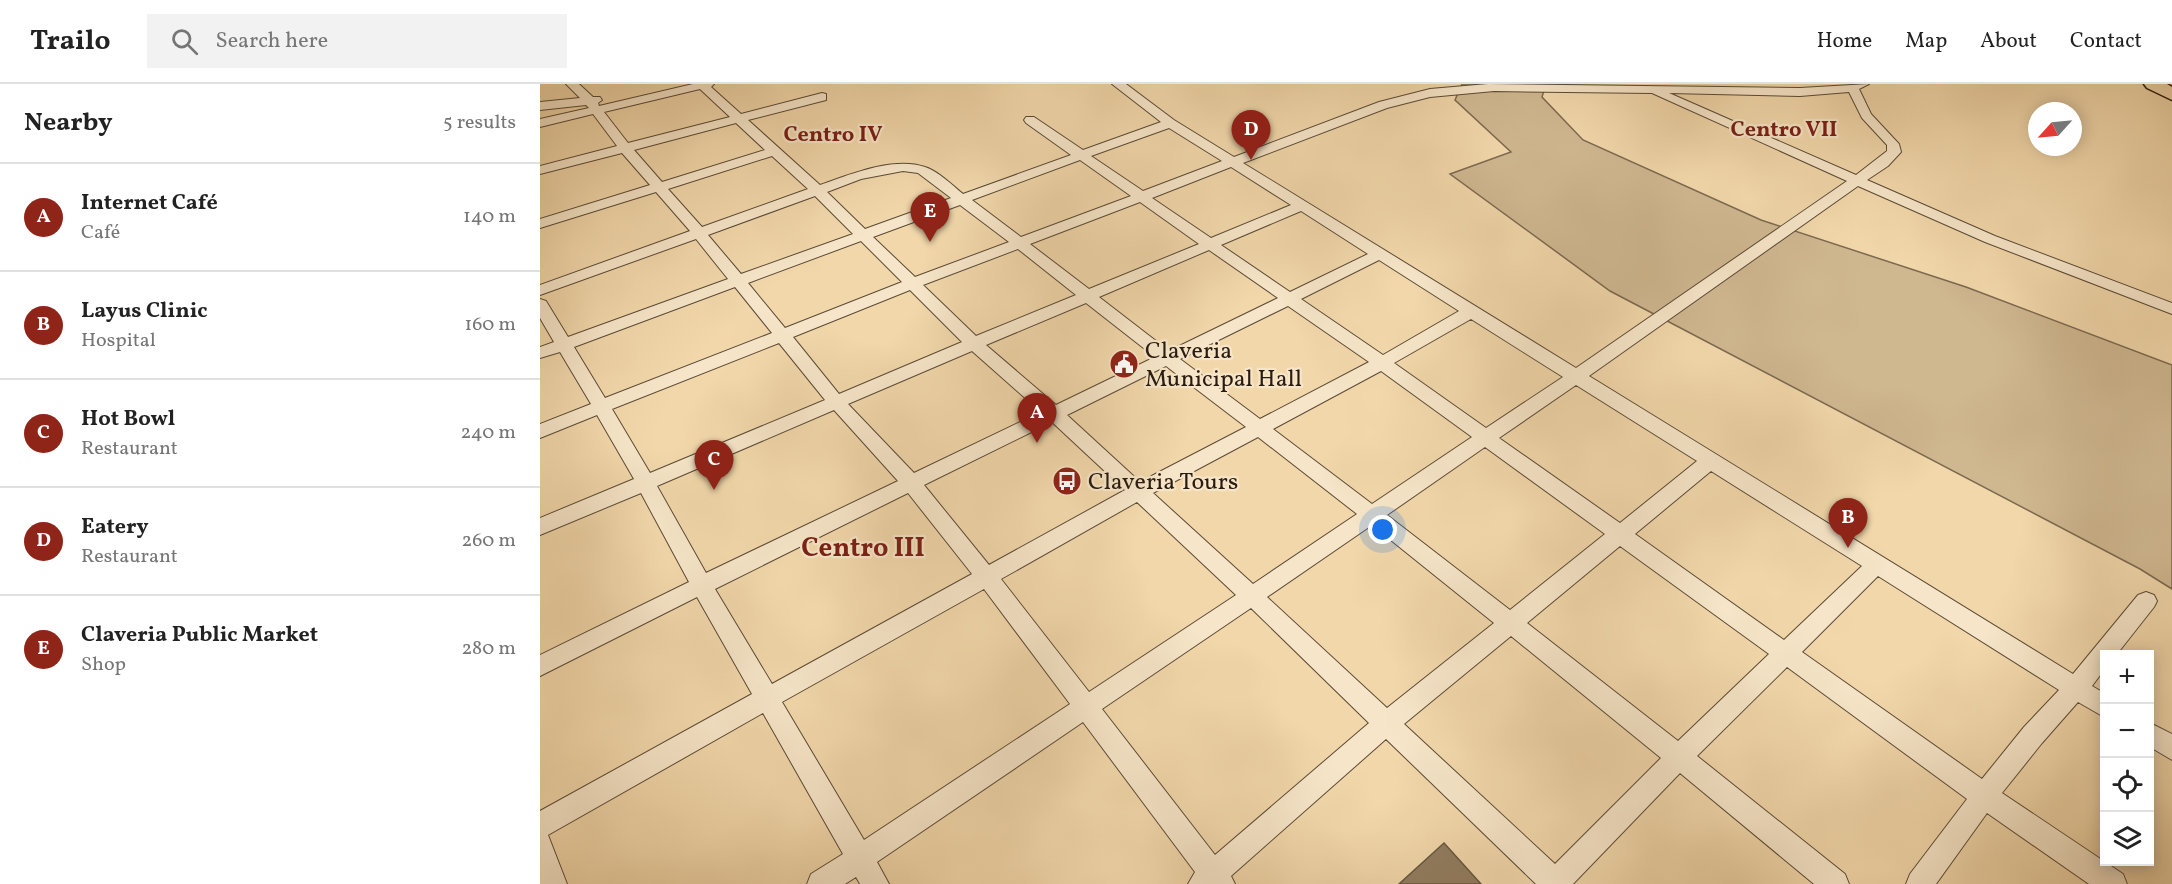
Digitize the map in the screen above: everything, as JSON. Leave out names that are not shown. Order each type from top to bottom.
[{"type":"highway","points":[[2153,84],[2172,94]]},
{"type":"street","points":[[572,84],[700,234],[837,403],[911,483],[987,577],[1212,881],[1387,723],[1710,461]]},
{"type":"street","points":[[1118,84],[1170,123],[1232,163],[2101,704]]},
{"type":"street","points":[[540,123],[593,106],[701,85],[819,192],[973,343],[1053,413],[1252,596],[1555,884],[1680,756],[1876,565]]},
{"type":"street","points":[[540,431],[912,284],[1383,105],[1430,93],[1507,85],[1630,86],[1649,89],[1800,92],[1858,86],[1866,115],[1889,139],[1894,148],[1888,158],[1372,515],[821,884]]},
{"type":"street","points":[[1649,89],[2023,253],[2172,309]]},
{"type":"street","points":[[540,170],[822,97]]},
{"type":"street","points":[[540,106],[593,106]]},
{"type":"street","points":[[1029,120],[1084,155],[1287,299],[1382,363],[1984,796],[2113,884]]},
{"type":"street","points":[[540,353],[1170,123]]},
{"type":"street","points":[[540,224],[774,151]]},
{"type":"street","points":[[540,290],[870,172],[908,167],[922,170],[1021,243],[1510,622],[1680,756],[1835,884]]},
{"type":"street","points":[[540,527],[1301,206]]},
{"type":"street","points":[[540,666],[701,584],[1169,359],[1380,254]]},
{"type":"street","points":[[540,304],[875,884]]},
{"type":"street","points":[[540,825],[1138,492],[1382,363],[1472,311]]},
{"type":"street","points":[[1920,884],[1984,796],[2146,601]]},
{"type":"street","points":[[2154,737],[2172,748]]},
{"type":"street","points":[[540,845],[553,884]]},
{"type":"shaded area","points":[[1462,84],[1546,84],[1542,97],[1583,140],[1761,220],[1966,287],[2172,365],[2172,589],[2140,569],[1610,291],[1450,174],[1511,152],[1455,100]]},
{"type":"building","points":[[1444,843],[1481,884],[1399,884]]},
{"type":"place","name":"Eatery","points":[[1251,160]]},
{"type":"place","name":"Claveria Public Market","points":[[930,242]]},
{"type":"place","name":"Claveria Municipal Hall","points":[[1124,364]]},
{"type":"place","name":"Internet Café","points":[[1037,443]]},
{"type":"place","name":"Claveria Tours","points":[[1067,481]]},
{"type":"place","name":"Hot Bowl","points":[[714,490]]},
{"type":"place","name":"Layus Clinic","points":[[1848,548]]},
{"type":"district","name":"Centro VII","points":[[1784,128]]},
{"type":"district","name":"Centro IV","points":[[833,133]]},
{"type":"district","name":"Centro III","points":[[863,547]]}]
